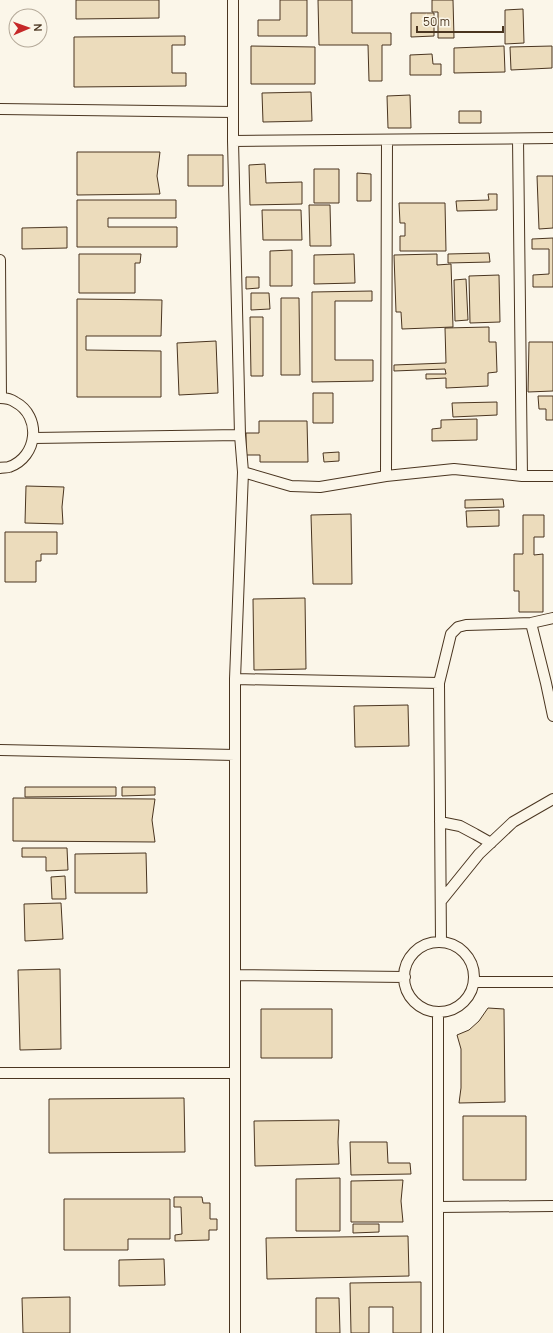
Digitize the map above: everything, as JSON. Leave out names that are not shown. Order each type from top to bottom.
[{"type":"street","points":[[233,0],[233,141],[240,435],[243,472],[235,679],[235,1333]]},
{"type":"street","points":[[0,109],[233,112]]},
{"type":"street","points":[[233,141],[553,138]]},
{"type":"street","points":[[518,139],[522,476]]},
{"type":"street","points":[[386,476],[387,140]]},
{"type":"street","points":[[0,260],[0,398],[15,401],[26,411],[32,422],[34,438],[30,449],[22,459],[9,467],[0,468]]},
{"type":"street","points":[[34,438],[240,435]]},
{"type":"street","points":[[243,472],[291,486],[320,487],[386,476],[454,469],[522,476],[553,476]]},
{"type":"street","points":[[441,942],[439,683],[451,634],[458,627],[466,625],[531,623],[553,618]]},
{"type":"street","points":[[531,623],[553,716]]},
{"type":"street","points":[[235,679],[439,683]]},
{"type":"street","points":[[0,750],[235,754]]},
{"type":"street","points":[[441,901],[479,854],[513,822],[553,799]]},
{"type":"street","points":[[440,822],[460,826],[490,843]]},
{"type":"street","points":[[441,942],[456,946],[467,955],[473,966],[474,982],[471,993],[463,1003],[450,1011],[438,1012],[423,1008],[412,999],[406,988],[405,977],[408,961],[418,949],[429,943],[441,942]]},
{"type":"street","points":[[235,975],[405,977]]},
{"type":"street","points":[[474,982],[553,982]]},
{"type":"street","points":[[438,1012],[438,1333]]},
{"type":"street","points":[[0,1074],[235,1073]]},
{"type":"street","points":[[438,1207],[553,1206]]},
{"type":"building","points":[[76,0],[159,0],[159,18],[76,19]]},
{"type":"building","points":[[280,0],[307,0],[307,36],[258,36],[258,20],[280,20]]},
{"type":"building","points":[[318,0],[352,0],[352,33],[391,33],[391,45],[382,45],[382,81],[369,81],[368,45],[319,45]]},
{"type":"building","points":[[432,0],[453,0],[454,38],[438,38],[438,12],[432,12]]},
{"type":"building","points":[[523,9],[524,43],[505,44],[505,10]]},
{"type":"building","points":[[411,13],[434,13],[434,36],[411,37]]},
{"type":"building","points":[[185,36],[185,45],[172,45],[172,73],[186,73],[186,86],[74,87],[74,37]]},
{"type":"building","points":[[251,46],[315,47],[315,84],[251,84]]},
{"type":"building","points":[[504,46],[505,72],[454,73],[454,48]]},
{"type":"building","points":[[552,46],[552,68],[511,70],[510,47]]},
{"type":"building","points":[[432,54],[433,64],[441,64],[441,75],[410,75],[410,55]]},
{"type":"building","points":[[311,92],[312,121],[263,122],[262,93]]},
{"type":"building","points":[[410,95],[411,128],[388,128],[387,96]]},
{"type":"building","points":[[459,111],[481,111],[481,123],[459,123]]},
{"type":"building","points":[[77,152],[160,152],[157,176],[160,194],[77,195]]},
{"type":"building","points":[[188,155],[223,155],[223,186],[188,186]]},
{"type":"building","points":[[265,164],[266,183],[302,182],[302,204],[250,205],[249,165]]},
{"type":"building","points":[[314,169],[339,169],[339,203],[314,203]]},
{"type":"building","points":[[357,173],[371,174],[371,201],[357,201]]},
{"type":"building","points":[[537,176],[553,176],[553,228],[539,229]]},
{"type":"building","points":[[488,194],[497,194],[497,210],[457,211],[456,201],[489,200]]},
{"type":"building","points":[[77,200],[176,200],[176,218],[108,218],[108,227],[177,227],[177,247],[77,247]]},
{"type":"building","points":[[399,203],[445,203],[446,251],[400,251],[400,236],[405,236],[405,223],[400,223]]},
{"type":"building","points":[[309,205],[330,205],[331,246],[310,246]]},
{"type":"building","points":[[262,210],[301,210],[302,240],[263,240]]},
{"type":"building","points":[[67,227],[67,248],[22,249],[22,228]]},
{"type":"building","points":[[553,238],[553,287],[533,287],[533,275],[549,274],[549,249],[532,249],[532,239]]},
{"type":"building","points":[[292,250],[292,286],[270,286],[270,251]]},
{"type":"building","points":[[489,253],[490,262],[448,263],[448,254]]},
{"type":"building","points":[[79,254],[141,254],[140,263],[135,263],[135,293],[79,293]]},
{"type":"building","points":[[354,254],[355,283],[314,284],[314,255]]},
{"type":"building","points":[[437,254],[437,265],[451,264],[453,327],[402,329],[401,312],[396,312],[394,255]]},
{"type":"building","points":[[499,275],[500,322],[470,323],[469,276]]},
{"type":"building","points":[[246,277],[259,277],[259,288],[246,289]]},
{"type":"building","points":[[466,279],[468,320],[455,321],[454,280]]},
{"type":"building","points":[[372,291],[372,301],[335,301],[335,360],[373,360],[373,381],[312,382],[312,292]]},
{"type":"building","points":[[251,293],[269,293],[270,309],[251,310]]},
{"type":"building","points":[[281,298],[299,298],[300,375],[281,375]]},
{"type":"building","points":[[77,299],[162,300],[161,336],[86,336],[86,350],[161,351],[161,397],[77,397]]},
{"type":"building","points":[[250,317],[263,317],[263,376],[251,376]]},
{"type":"building","points":[[489,327],[489,342],[496,342],[497,372],[488,373],[488,386],[446,388],[446,378],[426,379],[426,374],[446,374],[445,369],[394,371],[394,365],[446,363],[445,328]]},
{"type":"building","points":[[216,341],[218,393],[179,395],[177,343]]},
{"type":"building","points":[[529,342],[553,342],[553,391],[528,392]]},
{"type":"building","points":[[313,393],[333,393],[333,423],[313,423]]},
{"type":"building","points":[[538,396],[553,396],[553,420],[546,420],[546,409],[539,409]]},
{"type":"building","points":[[497,402],[497,415],[453,417],[452,403]]},
{"type":"building","points":[[477,419],[477,440],[432,441],[432,429],[441,428],[441,420]]},
{"type":"building","points":[[259,421],[307,421],[308,462],[260,462],[260,455],[246,455],[246,433],[259,433]]},
{"type":"building","points":[[339,452],[339,461],[324,462],[323,453]]},
{"type":"building","points":[[26,486],[64,487],[62,507],[63,524],[25,523]]},
{"type":"building","points":[[503,499],[504,507],[465,508],[465,500]]},
{"type":"building","points":[[499,510],[499,526],[467,527],[466,511]]},
{"type":"building","points":[[351,514],[352,584],[313,584],[311,515]]},
{"type":"building","points":[[523,515],[544,515],[544,537],[534,537],[534,555],[543,554],[543,612],[519,612],[519,591],[514,591],[514,554],[523,554]]},
{"type":"building","points":[[5,532],[57,532],[57,554],[41,554],[41,561],[36,561],[36,582],[5,582]]},
{"type":"building","points":[[305,598],[306,669],[254,670],[253,599]]},
{"type":"building","points":[[408,705],[409,746],[355,747],[354,706]]},
{"type":"building","points":[[25,787],[116,787],[116,796],[25,797]]},
{"type":"building","points":[[122,787],[155,787],[155,795],[122,796]]},
{"type":"building","points":[[13,798],[155,799],[152,820],[155,842],[13,841]]},
{"type":"building","points":[[22,848],[67,848],[68,870],[46,871],[46,857],[22,857]]},
{"type":"building","points":[[146,853],[147,893],[75,893],[75,854]]},
{"type":"building","points":[[65,876],[66,899],[52,899],[51,877]]},
{"type":"building","points":[[61,903],[63,939],[25,941],[24,904]]},
{"type":"building","points":[[60,969],[61,1049],[20,1050],[18,970]]},
{"type":"building","points":[[488,1008],[504,1009],[505,1102],[459,1103],[461,1088],[461,1049],[457,1035],[469,1030],[479,1021]]},
{"type":"building","points":[[261,1009],[332,1009],[332,1058],[261,1058]]},
{"type":"building","points":[[184,1098],[185,1152],[49,1153],[49,1099]]},
{"type":"building","points":[[463,1116],[526,1116],[526,1180],[463,1180]]},
{"type":"building","points":[[339,1120],[339,1164],[255,1166],[254,1121]]},
{"type":"building","points":[[350,1142],[387,1142],[388,1163],[410,1163],[411,1174],[351,1175]]},
{"type":"building","points":[[340,1178],[340,1231],[296,1231],[296,1179]]},
{"type":"building","points":[[403,1180],[401,1201],[403,1222],[351,1222],[351,1181]]},
{"type":"building","points":[[174,1197],[202,1197],[203,1203],[210,1203],[210,1219],[217,1219],[217,1230],[209,1230],[209,1240],[175,1241],[175,1235],[182,1234],[181,1207],[174,1207]]},
{"type":"building","points":[[64,1199],[170,1199],[170,1239],[128,1239],[128,1250],[64,1250]]},
{"type":"building","points":[[353,1224],[379,1224],[379,1232],[353,1233]]},
{"type":"building","points":[[408,1236],[409,1276],[267,1279],[266,1238]]},
{"type":"building","points":[[164,1259],[165,1285],[119,1286],[119,1260]]},
{"type":"building","points":[[421,1282],[421,1333],[393,1333],[393,1307],[369,1307],[369,1333],[351,1333],[350,1283]]},
{"type":"building","points":[[70,1297],[70,1333],[23,1333],[22,1298]]},
{"type":"building","points":[[316,1298],[339,1298],[340,1333],[316,1333]]}]
